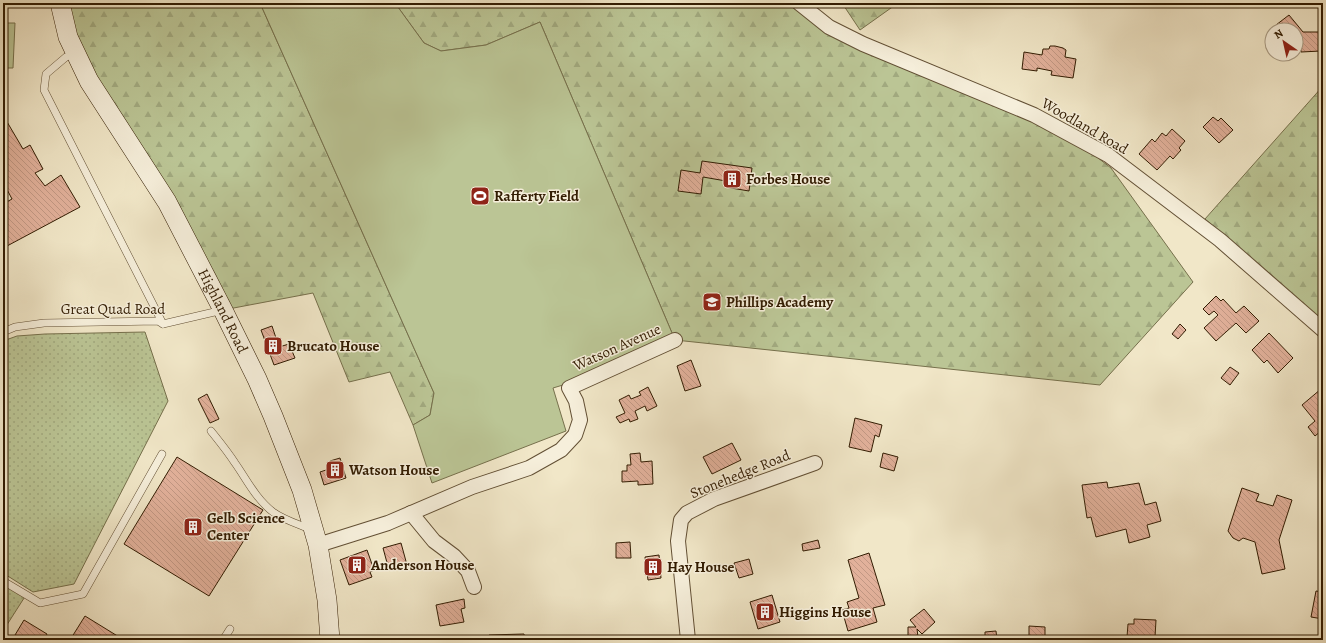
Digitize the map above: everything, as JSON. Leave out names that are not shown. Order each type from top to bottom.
[{"type":"street","name":"Highland Road","points":[[60,3],[68,37],[89,81],[167,202],[224,310],[257,379],[286,446],[302,490],[316,538],[327,600],[330,640]]},
{"type":"street","name":"Woodland Road","points":[[800,3],[829,27],[863,44],[1034,115],[1108,155],[1220,240],[1323,330]]},
{"type":"street","name":"Watson Avenue","points":[[316,538],[388,523],[472,487],[529,468],[561,450],[575,435],[580,420],[576,401],[570,388],[675,340]]},
{"type":"street","name":"Stonehedge Road","points":[[688,640],[678,541],[681,520],[687,513],[714,499],[815,463]]},
{"type":"street","points":[[411,513],[434,541],[454,556],[468,571],[474,587]]},
{"type":"lane","points":[[76,53],[66,57],[46,74],[44,90],[163,324]]},
{"type":"lane","name":"Great Quad Road","points":[[3,332],[15,327],[58,323],[158,321],[163,324],[224,310]]},
{"type":"lane","points":[[211,431],[255,494],[272,511],[316,538]]},
{"type":"lane","points":[[3,581],[40,603],[83,594],[162,454]]},
{"type":"lane","points":[[223,640],[230,629]]},
{"type":"green space","points":[[60,3],[260,3],[434,393],[430,415],[413,425],[390,372],[349,382],[313,293],[223,310],[126,140]]},
{"type":"green space","name":"Rafferty Field","points":[[260,3],[395,3],[424,43],[441,51],[486,45],[540,22],[675,340],[596,375],[553,388],[566,431],[432,483],[413,425],[430,415],[434,393]]},
{"type":"green space","points":[[395,3],[799,3],[829,27],[1062,130],[1111,168],[1193,282],[1100,385],[675,340],[540,22],[486,45],[441,51],[424,43]]},
{"type":"green space","points":[[842,3],[898,3],[860,30]]},
{"type":"green space","points":[[3,23],[15,23],[13,68],[3,68]]},
{"type":"green space","points":[[1323,86],[1323,322],[1205,219]]},
{"type":"green space","points":[[145,332],[168,401],[74,584],[33,592],[3,573],[3,341],[17,336],[45,334]]},
{"type":"green space","points":[[3,581],[26,595],[3,631]]},
{"type":"building","points":[[1289,15],[1295,22],[1280,22]]},
{"type":"building","points":[[1304,32],[1321,32],[1321,51],[1304,52]]},
{"type":"building","points":[[1050,46],[1063,48],[1066,50],[1065,57],[1076,59],[1073,78],[1051,75],[1052,71],[1037,68],[1037,71],[1022,69],[1024,52],[1042,55],[1043,49],[1049,49]]},
{"type":"building","points":[[3,115],[23,149],[30,145],[43,169],[35,173],[45,186],[61,175],[80,207],[7,246],[3,234],[3,204],[12,199],[3,182]]},
{"type":"building","points":[[1213,117],[1218,121],[1221,118],[1233,130],[1219,143],[1203,127]]},
{"type":"building","points":[[1172,129],[1185,141],[1179,148],[1181,150],[1173,159],[1170,156],[1157,170],[1139,154],[1152,139],[1155,142],[1162,133],[1166,136]]},
{"type":"building","name":"Forbes House","points":[[702,161],[752,168],[749,191],[725,187],[726,181],[703,177],[701,194],[678,191],[681,170],[700,173]]},
{"type":"building","points":[[1216,296],[1221,301],[1223,299],[1236,313],[1244,306],[1259,321],[1246,333],[1236,323],[1216,341],[1204,328],[1218,315],[1214,311],[1209,315],[1203,309]]},
{"type":"building","points":[[1180,324],[1186,330],[1178,339],[1172,334]]},
{"type":"building","name":"Brucato House","points":[[272,326],[279,347],[289,344],[295,358],[274,365],[261,330]]},
{"type":"building","points":[[1269,333],[1293,358],[1278,373],[1267,360],[1264,363],[1252,350]]},
{"type":"building","points":[[691,360],[701,386],[685,391],[677,366]]},
{"type":"building","points":[[1230,367],[1239,373],[1230,385],[1221,378]]},
{"type":"building","points":[[648,387],[657,406],[647,411],[645,406],[635,411],[638,419],[630,422],[629,419],[620,423],[616,417],[625,413],[619,400],[629,395],[631,399],[641,395],[639,392]]},
{"type":"building","points":[[1321,389],[1323,391],[1323,434],[1321,431],[1315,436],[1308,427],[1315,421],[1302,405]]},
{"type":"building","points":[[207,394],[219,419],[210,423],[198,399]]},
{"type":"building","points":[[855,418],[882,425],[879,437],[875,435],[871,452],[849,447]]},
{"type":"building","points":[[732,443],[741,460],[712,474],[703,457]]},
{"type":"building","points":[[640,453],[641,462],[652,461],[653,484],[638,485],[638,481],[622,482],[622,471],[627,471],[627,465],[631,465],[630,454]]},
{"type":"building","points":[[883,453],[898,457],[894,471],[880,467]]},
{"type":"building","name":"Gelb Science Center","points":[[177,457],[263,510],[209,596],[124,544]]},
{"type":"building","name":"Watson House","points":[[340,458],[346,478],[324,485],[320,472],[332,468],[330,461]]},
{"type":"building","points":[[1107,482],[1108,488],[1139,483],[1145,505],[1156,502],[1161,521],[1147,525],[1150,537],[1129,543],[1126,529],[1096,537],[1091,517],[1087,518],[1082,485]]},
{"type":"building","points":[[1242,488],[1259,494],[1256,501],[1273,506],[1277,495],[1292,500],[1279,540],[1285,569],[1262,574],[1255,542],[1243,538],[1239,541],[1233,538],[1228,531]]},
{"type":"building","points":[[818,540],[820,548],[803,551],[802,544]]},
{"type":"building","points":[[630,542],[631,558],[616,558],[616,543]]},
{"type":"building","points":[[401,543],[407,565],[389,570],[383,548]]},
{"type":"building","name":"Anderson House","points":[[367,550],[374,570],[370,572],[372,577],[349,585],[340,560]]},
{"type":"building","points":[[869,553],[885,605],[873,608],[877,622],[848,631],[842,610],[849,608],[847,602],[859,598],[848,560]]},
{"type":"building","name":"Hay House","points":[[659,555],[661,578],[648,580],[645,557]]},
{"type":"building","points":[[749,559],[753,574],[739,578],[734,563]]},
{"type":"building","points":[[1316,591],[1323,592],[1323,619],[1311,617]]},
{"type":"building","name":"Higgins House","points":[[772,595],[780,622],[758,629],[750,602]]},
{"type":"building","points":[[464,599],[465,608],[461,609],[464,622],[440,626],[436,605]]},
{"type":"building","points":[[924,609],[935,622],[922,634],[917,629],[918,637],[922,636],[921,640],[901,640],[900,637],[908,637],[908,627],[916,627],[910,620]]},
{"type":"building","points":[[85,616],[124,640],[70,640]]},
{"type":"building","points":[[1134,619],[1156,620],[1155,637],[1144,637],[1144,640],[1119,640],[1119,636],[1127,637],[1128,624],[1134,624]]},
{"type":"building","points":[[24,620],[47,634],[44,640],[12,640]]},
{"type":"building","points":[[1029,626],[1045,627],[1045,638],[1058,638],[1058,640],[1026,640],[1026,636],[1029,636]]},
{"type":"building","points":[[996,631],[997,640],[969,640],[985,638],[985,632]]},
{"type":"building","points":[[524,634],[525,640],[489,640],[489,635]]},
{"type":"building","points":[[576,638],[595,638],[595,640],[576,640]]},
{"type":"place","name":"Forbes House","points":[[732,179]]},
{"type":"place","name":"Rafferty Field","points":[[480,196]]},
{"type":"place","name":"Phillips Academy","points":[[712,302]]},
{"type":"place","name":"Brucato House","points":[[273,346]]},
{"type":"place","name":"Watson House","points":[[335,470]]},
{"type":"place","name":"Gelb Science Center","points":[[193,527]]},
{"type":"place","name":"Anderson House","points":[[357,565]]},
{"type":"place","name":"Hay House","points":[[653,567]]},
{"type":"place","name":"Higgins House","points":[[765,612]]}]
